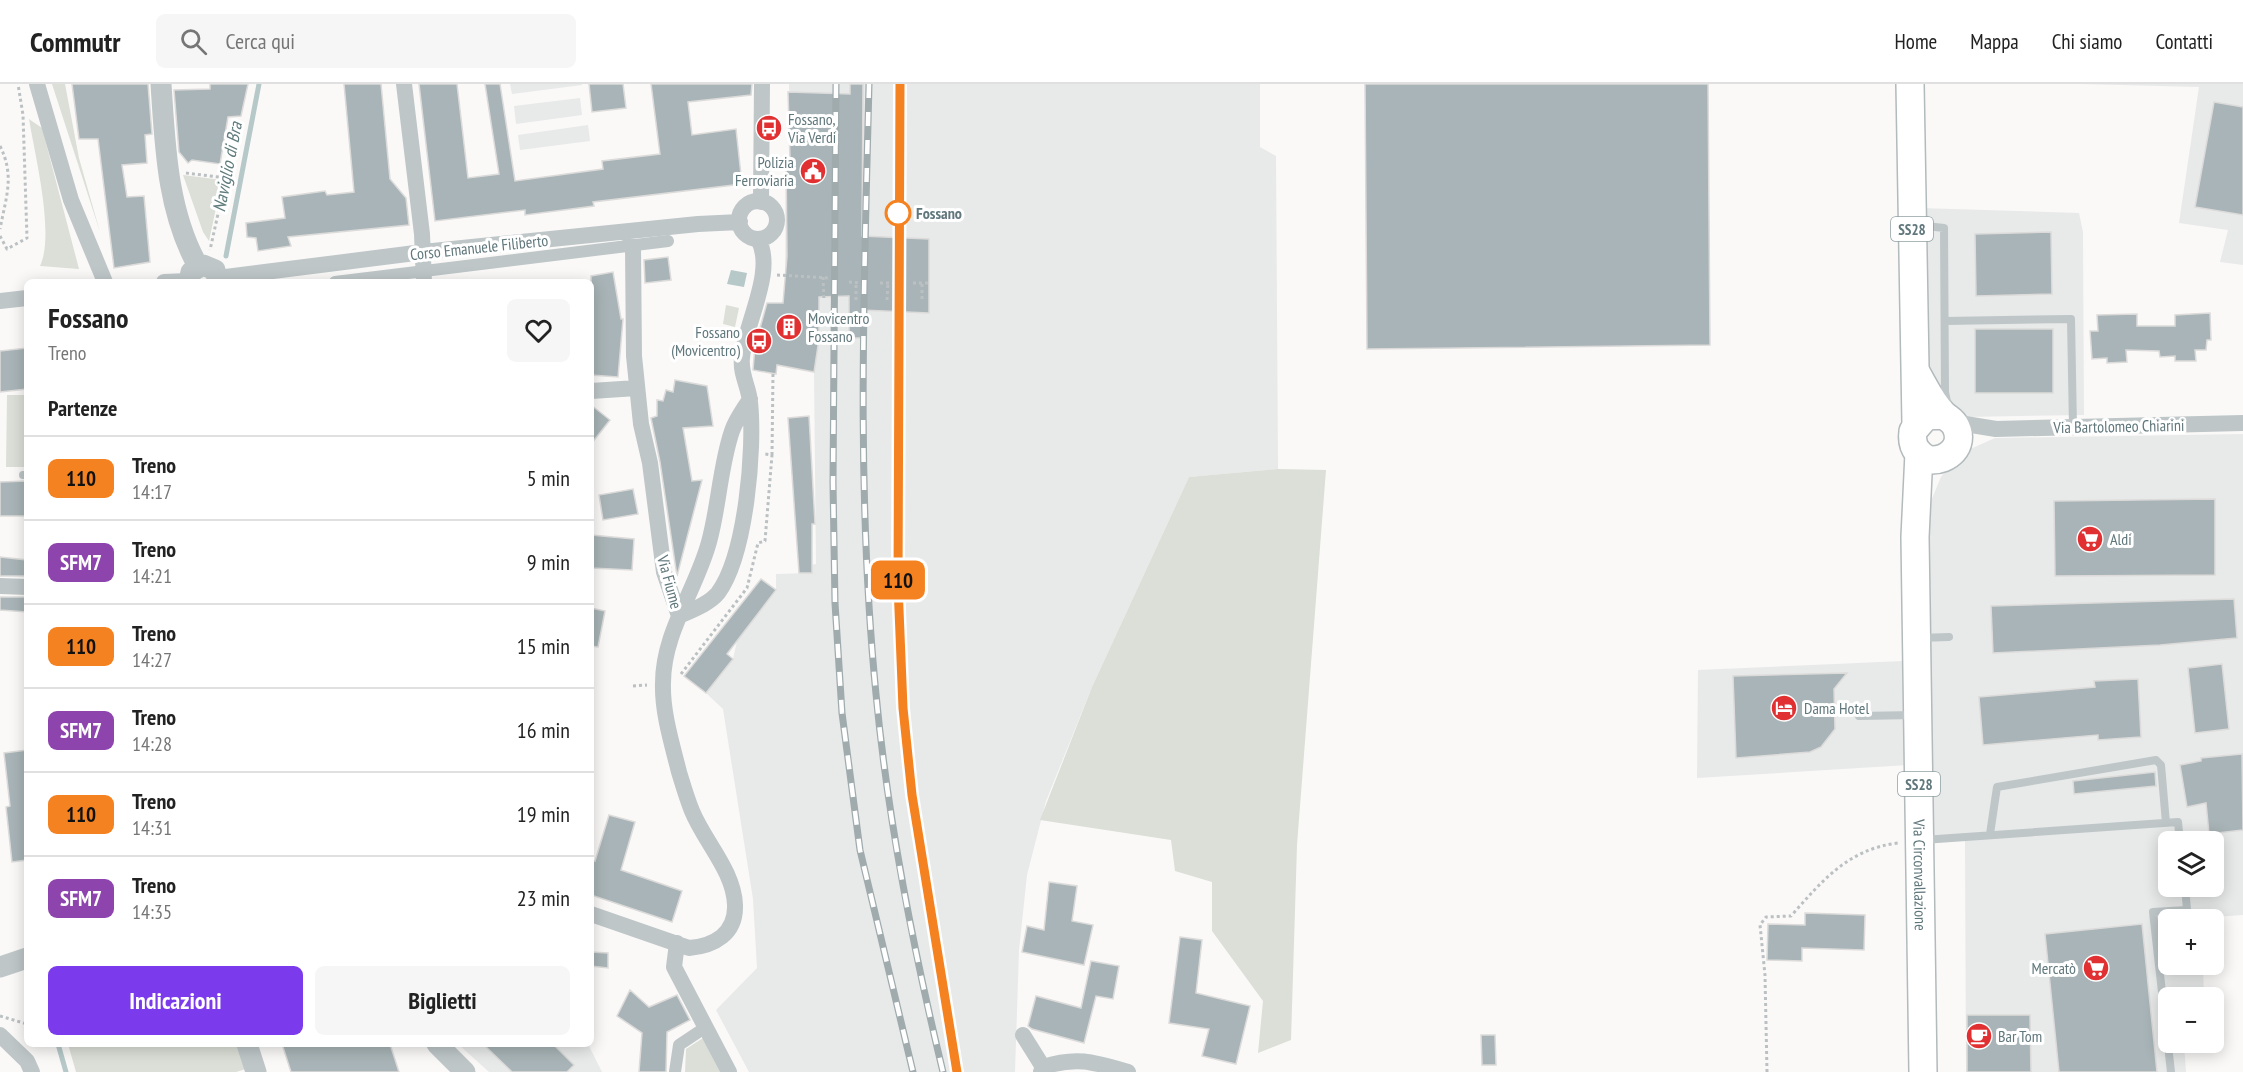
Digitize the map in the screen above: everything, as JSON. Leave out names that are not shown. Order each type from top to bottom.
[{"type":"main road","name":"SS28","points":[[1910,84],[1913,345],[1917,373],[1916,424],[1926,416],[1944,436]]},
{"type":"main road","name":"SS28","points":[[1917,373],[1929,396],[1944,436]]},
{"type":"main road","name":"Via Circonvallazione","points":[[1922,1068],[1915,537],[1918,508],[1944,436]]},
{"type":"street","points":[[37,84],[71,200],[104,279]]},
{"type":"street","points":[[160,84],[169,177],[184,234],[203,276]]},
{"type":"street","points":[[404,84],[424,277]]},
{"type":"street","points":[[761,202],[762,84]]},
{"type":"street","points":[[679,616],[698,608],[716,595],[728,577],[744,516],[751,453],[750,399],[743,377],[742,355],[763,274],[763,248],[758,239],[744,232],[740,222],[746,207],[761,202],[772,207],[777,225],[770,235],[758,239]]},
{"type":"street","name":"Corso Emanuele Filiberto","points":[[388,279],[424,277],[630,240],[698,224],[740,222]]},
{"type":"street","name":"Corso Emanuele Filiberto","points":[[184,279],[423,252],[630,240],[668,241]]},
{"type":"street","name":"Via Fiume","points":[[594,915],[688,948],[720,940],[730,929],[735,904],[731,885],[692,811],[666,715],[663,683],[668,644],[679,616],[664,572],[637,388],[630,240]]},
{"type":"street","points":[[0,301],[24,298]]},
{"type":"street","points":[[594,392],[637,388]]},
{"type":"street","points":[[679,616],[709,543],[732,430],[750,399]]},
{"type":"street","name":"Via Bartolomeo Chiarini","points":[[1944,436],[1996,429],[2243,423]]},
{"type":"street","points":[[0,586],[24,587]]},
{"type":"street","points":[[677,943],[674,966],[729,1072]]},
{"type":"street","points":[[0,967],[24,959]]},
{"type":"street","points":[[675,1072],[679,1045],[706,1027]]},
{"type":"street","points":[[0,1035],[27,1061],[32,1072]]},
{"type":"street","points":[[1023,1035],[1042,1070],[1068,1059],[1106,1065],[1128,1072]]},
{"type":"street","points":[[248,1047],[254,1072]]},
{"type":"street","points":[[440,1047],[465,1072]]},
{"type":"lane","points":[[1912,225],[1944,228],[1944,436]]},
{"type":"lane","points":[[1945,321],[2071,319],[2073,428]]},
{"type":"lane","points":[[1917,638],[1948,637]]},
{"type":"lane","points":[[1859,716],[1918,715]]},
{"type":"lane","points":[[1990,834],[1998,787],[2156,760],[2161,765],[2166,823]]},
{"type":"lane","points":[[1920,840],[2178,822],[2179,831]]},
{"type":"lane","points":[[2171,1072],[2153,912],[2187,910],[2186,897]]},
{"type":"path","points":[[0,236],[7,249],[27,238],[23,115],[18,84]]},
{"type":"path","points":[[0,146],[9,163],[9,179],[0,229]]},
{"type":"path","points":[[169,177],[226,178],[203,276]]},
{"type":"path","points":[[763,274],[830,278]]},
{"type":"path","points":[[823,277],[824,301]]},
{"type":"path","points":[[849,282],[862,283]]},
{"type":"path","points":[[856,283],[856,300]]},
{"type":"path","points":[[880,283],[894,283]]},
{"type":"path","points":[[887,300],[888,283]]},
{"type":"path","points":[[922,283],[922,299]]},
{"type":"path","points":[[913,284],[929,283]]},
{"type":"path","points":[[679,682],[681,674],[747,588],[758,543],[765,541],[772,455],[773,374]]},
{"type":"path","points":[[751,453],[772,455]]},
{"type":"path","points":[[1767,1072],[1765,975],[1760,925],[1766,917],[1791,916],[1838,865],[1887,844],[1920,840]]},
{"type":"path","points":[[0,1016],[24,1023]]},
{"type":"shaded area","points":[[52,84],[65,84],[79,158],[100,232]]},
{"type":"shaded area","points":[[510,84],[582,84],[582,85],[512,94]]},
{"type":"shaded area","points":[[789,84],[1260,84],[1260,147],[1276,156],[1278,469],[1189,477],[1092,687],[1046,801],[1027,875],[1019,950],[1015,1072],[749,1072],[716,1010],[757,968],[753,899],[723,709],[706,693],[733,659],[737,641],[776,591],[776,574],[811,573],[811,565],[816,564],[814,372],[819,339],[819,283],[785,282],[786,159],[790,158]]},
{"type":"shaded area","points":[[2080,84],[2243,84],[2243,265],[2220,262],[2228,230],[2179,223],[2199,87]]},
{"type":"shaded area","points":[[580,98],[582,115],[516,124],[514,106]]},
{"type":"shaded area","points":[[29,119],[42,128],[79,269],[40,266],[44,252],[45,215]]},
{"type":"shaded area","points":[[588,125],[590,141],[520,150],[518,135]]},
{"type":"shaded area","points":[[183,175],[222,180],[209,241],[203,232]]},
{"type":"shaded area","points":[[1920,208],[2079,213],[2083,232],[2084,415],[1964,417],[1937,391],[1927,372]]},
{"type":"shaded area","points":[[731,270],[747,273],[744,287],[727,284]]},
{"type":"shaded area","points":[[726,305],[739,308],[735,327],[723,324]]},
{"type":"shaded area","points":[[7,395],[24,395],[24,467],[6,467]]},
{"type":"shaded area","points":[[2243,434],[2243,915],[2224,916],[2224,909],[2158,909],[2158,975],[2203,975],[2204,987],[2158,987],[2158,1053],[2185,1053],[2186,1072],[1966,1072],[1965,840],[1931,840],[1928,508],[1941,477],[1959,454],[1995,438]]},
{"type":"shaded area","points":[[1278,469],[1326,470],[1297,845],[1291,1040],[1258,1053],[1263,1001],[1212,931],[1212,882],[1175,871],[1171,840],[1040,820],[1092,687],[1189,477]]},
{"type":"shaded area","points":[[1903,661],[1908,765],[1697,778],[1698,670]]},
{"type":"shaded area","points":[[703,1038],[720,1072],[685,1072],[686,1049]]},
{"type":"shaded area","points":[[69,1047],[240,1047],[246,1069],[236,1072],[76,1072]]},
{"type":"shaded area","points":[[461,1047],[590,1047],[602,1072],[489,1072]]},
{"type":"building","points":[[72,84],[148,84],[152,134],[145,135],[147,163],[122,165],[127,197],[144,196],[150,262],[114,268],[98,139],[79,139]]},
{"type":"building","points":[[210,84],[248,84],[241,116],[228,117],[220,164],[192,160],[188,163],[179,152],[174,90],[210,89]]},
{"type":"building","points":[[344,84],[381,84],[390,179],[406,198],[409,225],[288,237],[291,246],[258,251],[256,238],[247,237],[246,223],[285,218],[282,197],[325,191],[327,195],[354,192]]},
{"type":"building","points":[[419,84],[457,84],[468,178],[499,174],[485,84],[500,84],[515,181],[603,169],[602,161],[660,154],[651,84],[752,84],[751,95],[688,102],[692,135],[736,129],[742,184],[593,202],[594,206],[525,215],[525,210],[435,221]]},
{"type":"building","points":[[589,84],[623,84],[626,108],[592,112]]},
{"type":"building","points":[[850,84],[863,84],[862,236],[929,239],[929,313],[862,310],[862,338],[849,338],[849,296],[819,297],[819,339],[814,372],[777,365],[776,374],[753,370],[755,346],[767,303],[783,303],[787,256],[786,159],[790,158],[788,92],[850,94]]},
{"type":"building","points":[[1365,84],[1708,84],[1710,345],[1367,349]]},
{"type":"building","points":[[2214,102],[2243,107],[2243,215],[2195,207]]},
{"type":"building","points":[[2051,232],[2052,294],[1976,296],[1975,234]]},
{"type":"building","points":[[668,257],[671,280],[645,283],[644,260]]},
{"type":"building","points":[[613,272],[621,319],[623,319],[618,377],[594,375],[594,279],[591,279],[591,276]]},
{"type":"building","points":[[2210,313],[2211,340],[2207,340],[2206,350],[2195,350],[2196,361],[2175,361],[2175,356],[2160,357],[2159,351],[2126,350],[2127,362],[2107,363],[2107,358],[2092,359],[2090,331],[2098,331],[2097,315],[2137,314],[2137,326],[2175,326],[2175,315]]},
{"type":"building","points":[[1975,329],[2053,329],[2053,393],[1975,393]]},
{"type":"building","points":[[24,348],[24,389],[0,392],[0,351]]},
{"type":"building","points":[[675,380],[707,386],[713,426],[683,428],[692,481],[702,480],[677,576],[651,418],[657,416],[657,400],[663,401],[666,390],[673,392]]},
{"type":"building","points":[[594,407],[610,420],[594,440]]},
{"type":"building","points":[[809,416],[815,524],[812,524],[812,573],[799,573],[788,418]]},
{"type":"building","points":[[24,481],[24,516],[0,516],[0,482]]},
{"type":"building","points":[[633,489],[638,514],[603,520],[599,495]]},
{"type":"building","points":[[2215,499],[2215,575],[2055,576],[2054,501]]},
{"type":"building","points":[[594,535],[634,539],[632,570],[594,568]]},
{"type":"building","points":[[0,557],[24,560],[24,576],[0,576]]},
{"type":"building","points":[[761,579],[776,590],[727,654],[733,659],[706,693],[684,676]]},
{"type":"building","points":[[0,597],[24,597],[24,612],[0,610]]},
{"type":"building","points":[[2234,599],[2237,638],[2160,645],[1993,653],[1991,606]]},
{"type":"building","points":[[594,609],[605,611],[598,647],[594,646]]},
{"type":"building","points":[[2222,664],[2229,729],[2195,733],[2188,668]]},
{"type":"building","name":"Dama Hotel","points":[[1847,673],[1834,689],[1835,729],[1821,747],[1810,752],[1736,758],[1733,676]]},
{"type":"building","points":[[2138,679],[2141,737],[2098,740],[2098,735],[1983,745],[1979,697],[2095,687],[2094,681]]},
{"type":"building","points":[[24,750],[24,860],[12,862],[6,807],[10,806],[4,753]]},
{"type":"building","points":[[2242,754],[2243,830],[2209,831],[2206,803],[2187,807],[2180,765],[2201,761],[2201,758]]},
{"type":"building","points":[[2155,772],[2156,786],[2074,794],[2073,781]]},
{"type":"building","points":[[609,815],[635,822],[621,870],[682,891],[672,922],[594,896],[595,861]]},
{"type":"building","points":[[1049,882],[1077,886],[1072,921],[1093,925],[1084,965],[1022,952],[1027,926],[1044,930]]},
{"type":"building","points":[[1805,913],[1865,915],[1864,950],[1802,948],[1802,961],[1767,960],[1768,924],[1805,925]]},
{"type":"building","points":[[2142,924],[2157,1072],[2059,1072],[2045,934]]},
{"type":"building","points":[[1180,937],[1202,940],[1196,993],[1250,1006],[1236,1064],[1202,1056],[1209,1029],[1169,1023]]},
{"type":"building","points":[[594,952],[608,953],[608,968],[594,966]]},
{"type":"building","points":[[1091,961],[1119,966],[1113,999],[1096,996],[1084,1043],[1028,1026],[1036,996],[1081,1008]]},
{"type":"building","points":[[630,990],[649,1007],[677,995],[690,1020],[667,1032],[666,1072],[639,1072],[642,1033],[617,1016]]},
{"type":"building","points":[[1967,1015],[2030,1015],[2031,1072],[1967,1072]]},
{"type":"building","points":[[1481,1035],[1495,1035],[1496,1065],[1482,1065]]},
{"type":"building","points":[[283,1047],[391,1047],[399,1072],[291,1072]]},
{"type":"building","points":[[486,1047],[556,1047],[574,1065],[567,1072],[512,1072]]},
{"type":"waterway","name":"Naviglio di Bra","points":[[226,256],[259,84]]},
{"type":"waterway","name":"Naviglio di Bra","points":[[59,1047],[66,1072]]},
{"type":"railway","points":[[836,84],[833,483],[835,603],[842,713],[860,850],[913,1072]]},
{"type":"railway","points":[[869,84],[863,389],[870,618],[887,789],[912,931],[943,1072]]},
{"type":"railway","points":[[900,84],[899,605],[903,708],[912,795],[957,1072]]},
{"type":"train","name":"110","points":[[900,84],[898,585],[903,708],[912,795],[957,1072]]},
{"type":"place","name":"Fossano, Via Verdi","points":[[769,128]]},
{"type":"place","name":"Polizia Ferroviaria","points":[[813,171]]},
{"type":"place","name":"Fossano","points":[[898,213]]},
{"type":"place","name":"Movicentro Fossano","points":[[789,327]]},
{"type":"place","name":"Fossano (Movicentro)","points":[[759,341]]},
{"type":"place","name":"Aldi","points":[[2090,539]]},
{"type":"place","name":"Dama Hotel","points":[[1784,708]]},
{"type":"place","name":"Mercatò","points":[[2096,968]]},
{"type":"place","name":"Bar Tom","points":[[1979,1036]]}]
